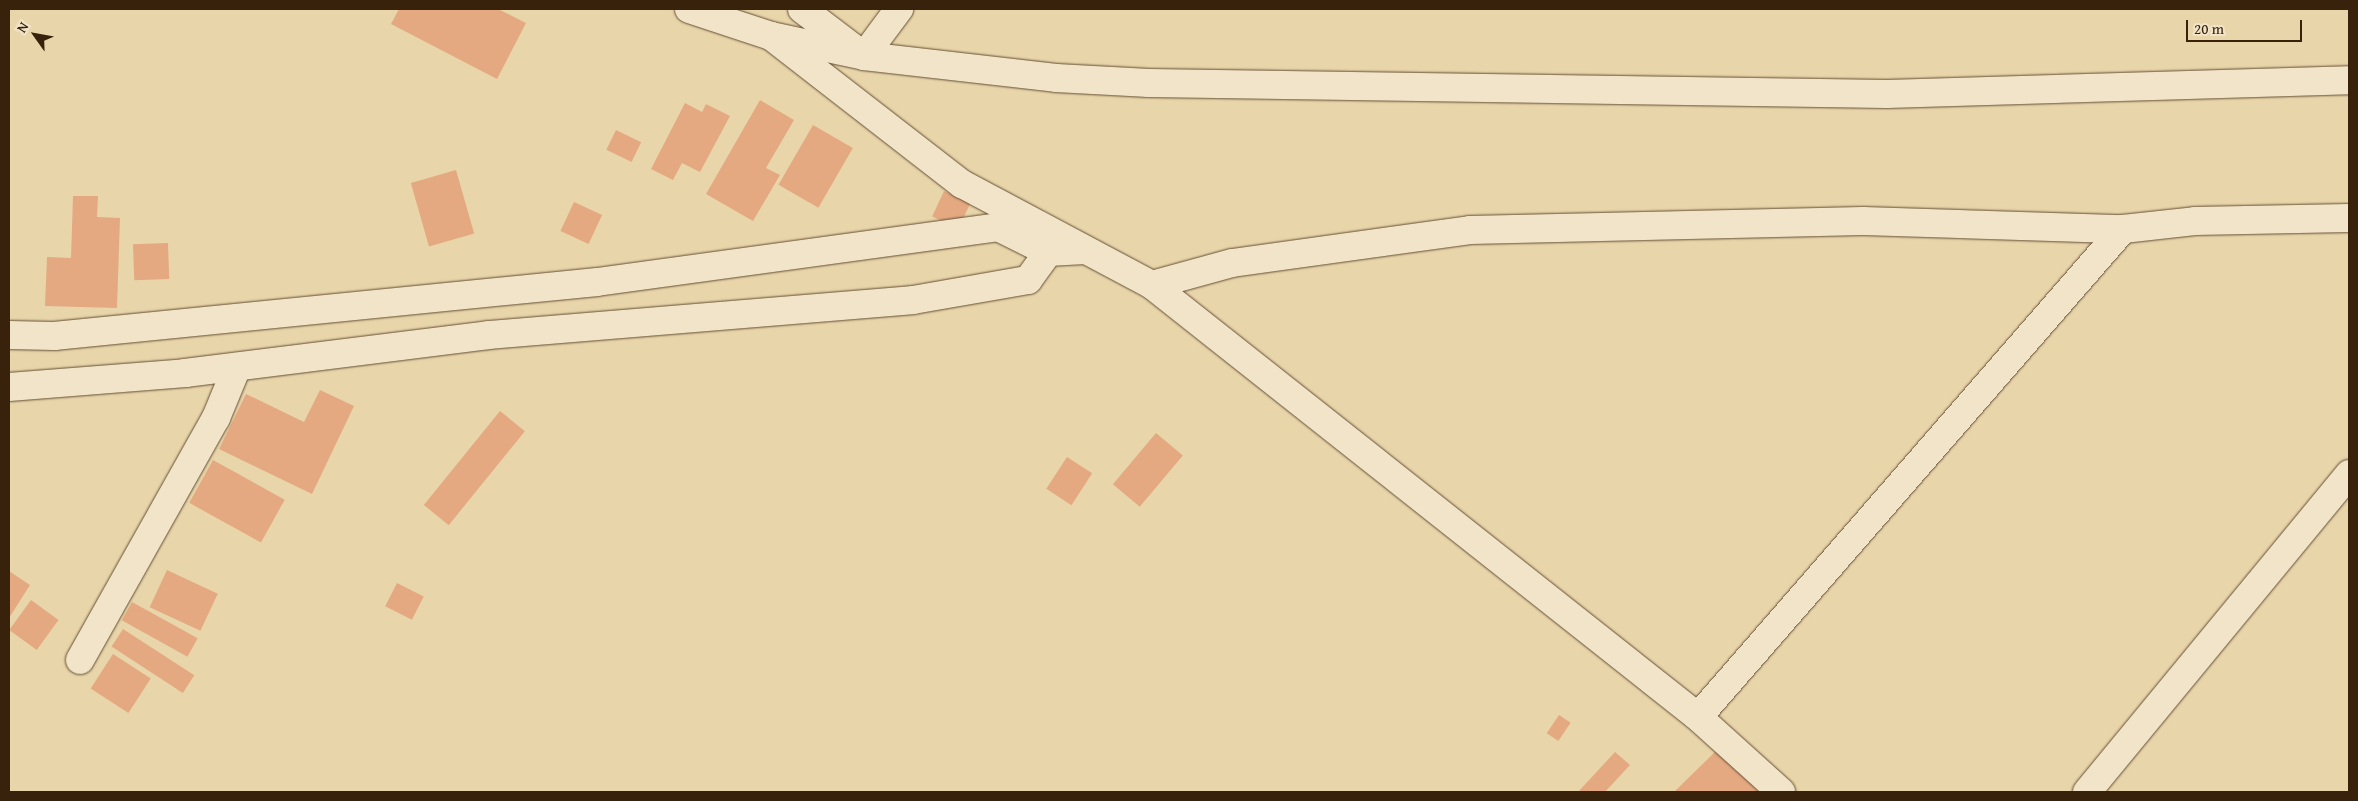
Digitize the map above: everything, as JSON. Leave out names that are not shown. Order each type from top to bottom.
[{"type":"street","points":[[689,9],[771,36],[864,56],[1056,78],[1338,88],[1887,94],[2349,80]]},
{"type":"street","points":[[802,9],[864,56]]},
{"type":"street","points":[[864,56],[899,9]]},
{"type":"street","points":[[771,36],[962,184],[1152,285],[1698,717],[1781,792]]},
{"type":"street","points":[[1152,285],[1232,263],[1470,230],[1862,221],[2123,229],[2195,221],[2349,218]]},
{"type":"street","points":[[9,335],[54,336],[578,284],[998,227],[1048,252],[1085,250]]},
{"type":"street","points":[[1698,717],[2123,229]]},
{"type":"street","points":[[9,387],[237,367],[489,335],[913,300],[1028,280],[1048,252]]},
{"type":"street","points":[[80,660],[216,418],[237,367]]},
{"type":"street","points":[[2086,792],[2349,474]]},
{"type":"building","points":[[399,9],[498,9],[526,23],[497,79],[391,24]]},
{"type":"building","points":[[760,100],[794,120],[766,168],[780,175],[753,221],[706,194]]},
{"type":"building","points":[[685,103],[702,112],[706,104],[730,116],[700,172],[682,163],[673,180],[651,169]]},
{"type":"building","points":[[813,125],[853,148],[818,208],[778,185]]},
{"type":"building","points":[[616,130],[641,142],[632,162],[606,150]]},
{"type":"building","points":[[456,170],[474,233],[429,246],[411,183]]},
{"type":"building","points":[[944,191],[970,203],[958,229],[932,216]]},
{"type":"building","points":[[73,196],[98,196],[97,217],[120,218],[117,308],[45,306],[47,257],[71,258]]},
{"type":"building","points":[[574,202],[602,215],[589,244],[560,231]]},
{"type":"building","points":[[168,243],[169,279],[134,280],[133,244]]},
{"type":"building","points":[[320,390],[354,406],[312,494],[219,449],[246,394],[304,422]]},
{"type":"building","points":[[500,411],[525,431],[449,525],[424,505]]},
{"type":"building","points":[[1156,433],[1183,455],[1140,507],[1113,484]]},
{"type":"building","points":[[1067,457],[1092,473],[1071,505],[1046,489]]},
{"type":"building","points":[[213,460],[285,500],[261,543],[189,503]]},
{"type":"building","points":[[167,570],[218,594],[200,631],[150,607]]},
{"type":"building","points":[[9,571],[30,585],[9,618]]},
{"type":"building","points":[[397,583],[424,597],[412,620],[385,606]]},
{"type":"building","points":[[31,600],[59,620],[37,650],[9,630]]},
{"type":"building","points":[[132,602],[198,638],[187,657],[122,620]]},
{"type":"building","points":[[123,629],[194,675],[183,693],[112,647]]},
{"type":"building","points":[[113,654],[151,679],[128,713],[91,688]]},
{"type":"building","points":[[1559,715],[1571,723],[1558,741],[1547,733]]},
{"type":"building","points":[[1717,750],[1759,792],[1674,792]]},
{"type":"building","points":[[1615,752],[1630,765],[1605,792],[1578,792]]}]
